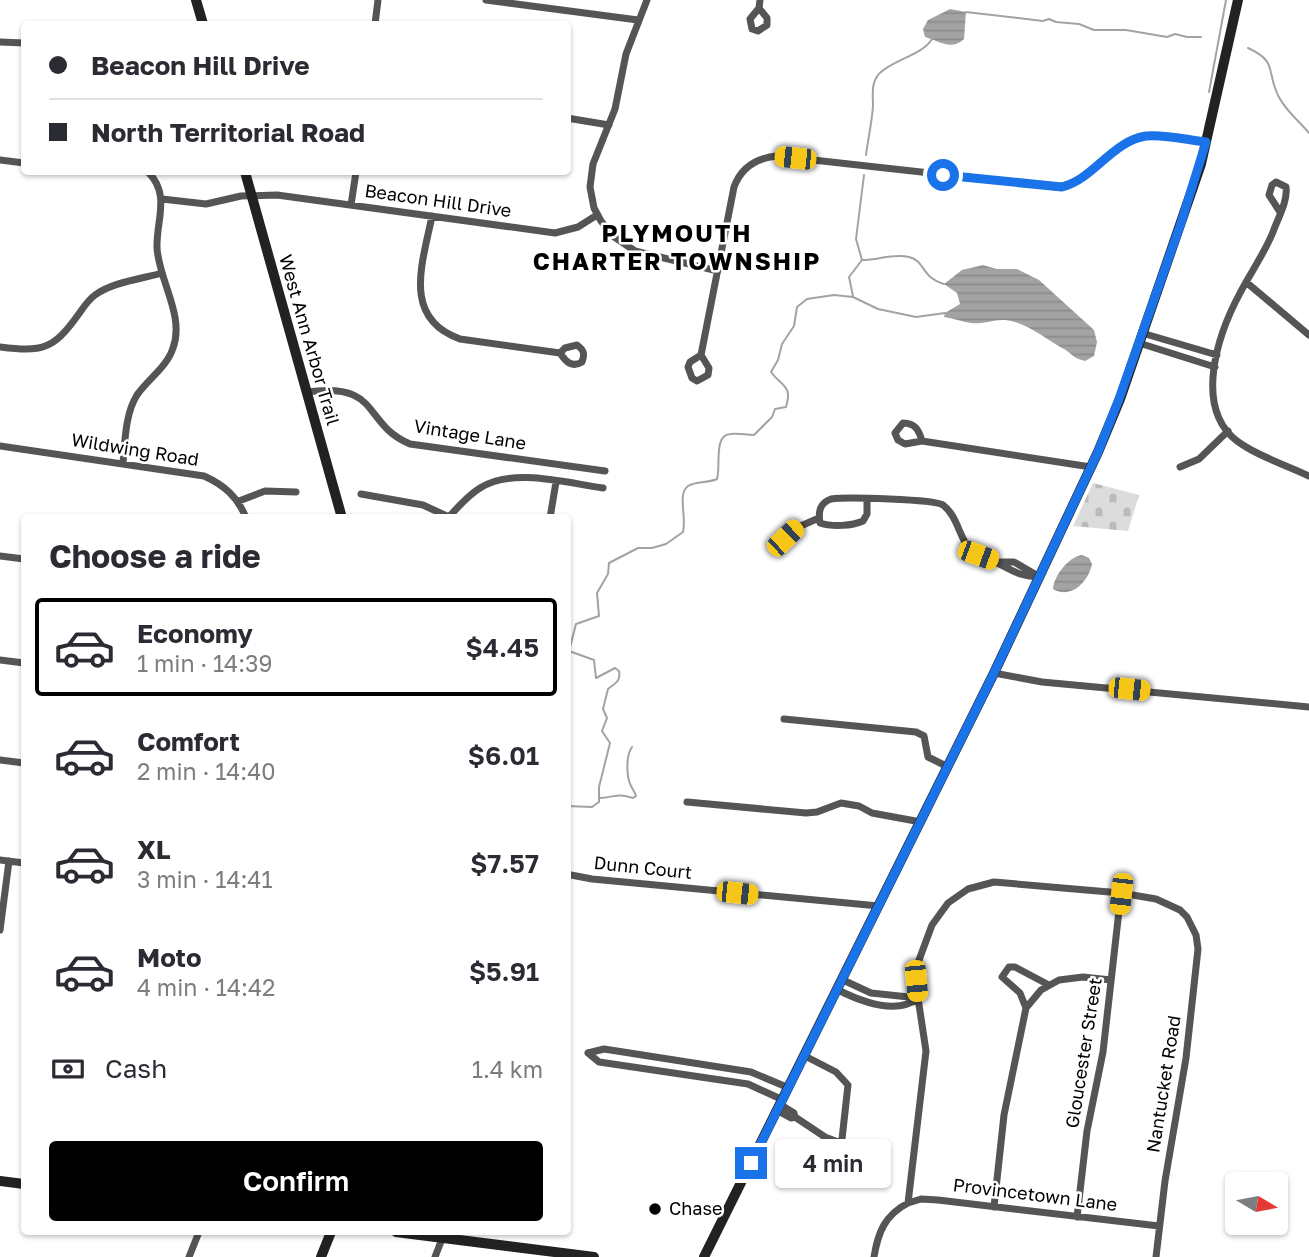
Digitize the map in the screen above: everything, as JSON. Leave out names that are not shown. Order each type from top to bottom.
[{"type":"main road","points":[[196,0],[202,21]]},
{"type":"main road","points":[[704,1257],[948,767],[1091,467],[1119,399],[1189,200],[1206,142],[1238,0]]},
{"type":"main road","name":"West Ann Arbor Trail","points":[[246,175],[341,514]]},
{"type":"main road","points":[[0,1181],[21,1184]]},
{"type":"main road","points":[[321,1257],[330,1235]]},
{"type":"main road","points":[[419,1235],[594,1257]]},
{"type":"street","points":[[375,21],[378,0]]},
{"type":"street","points":[[486,0],[638,20]]},
{"type":"street","points":[[559,9],[561,0]]},
{"type":"street","points":[[647,0],[626,54],[619,96],[596,152],[591,175],[592,197],[597,215],[613,236],[635,251],[718,271]]},
{"type":"street","points":[[0,42],[21,43]]},
{"type":"street","points":[[571,119],[609,125]]},
{"type":"street","points":[[701,355],[736,180],[745,169],[763,158],[786,157],[1056,187],[1078,181],[1117,149],[1137,138],[1157,136],[1206,142]]},
{"type":"street","points":[[0,160],[21,163]]},
{"type":"street","points":[[123,463],[133,402],[169,357],[176,339],[176,320],[157,247],[162,199],[158,185],[150,175]]},
{"type":"street","points":[[351,205],[356,175]]},
{"type":"street","name":"Beacon Hill Drive","points":[[162,199],[206,204],[241,196],[277,195],[555,233],[578,228],[597,215]]},
{"type":"street","points":[[1280,212],[1264,252],[1232,309],[1217,355],[1212,382],[1213,401],[1228,431],[1247,448],[1309,476]]},
{"type":"street","points":[[432,216],[419,285],[423,304],[433,321],[445,332],[460,339],[560,353]]},
{"type":"street","points":[[0,347],[25,350],[48,346],[60,338],[85,304],[96,294],[162,273]]},
{"type":"street","points":[[1246,282],[1309,335]]},
{"type":"street","points":[[1141,338],[1217,355]]},
{"type":"street","points":[[1141,338],[1215,368]]},
{"type":"street","name":"Vintage Lane","points":[[307,392],[327,389],[352,394],[368,405],[399,439],[410,444],[605,471]]},
{"type":"street","points":[[1180,467],[1199,459],[1228,431]]},
{"type":"street","points":[[922,441],[1091,467]]},
{"type":"street","name":"Wildwing Road","points":[[0,446],[204,476],[222,485],[239,501],[244,514]]},
{"type":"street","points":[[452,514],[471,494],[492,482],[514,477],[603,488]]},
{"type":"street","points":[[551,514],[556,482]]},
{"type":"street","points":[[239,501],[265,491],[296,492]]},
{"type":"street","points":[[361,494],[423,505],[442,514]]},
{"type":"street","points":[[867,500],[867,514],[863,521],[857,524],[820,523],[819,509],[824,501],[831,499],[867,500],[936,502],[951,513],[970,549],[978,555],[1023,576],[1040,577]]},
{"type":"street","points":[[778,549],[796,528],[819,519]]},
{"type":"street","points":[[0,556],[21,559]]},
{"type":"street","points":[[0,660],[21,663]]},
{"type":"street","points":[[994,673],[1042,682],[1309,707]]},
{"type":"street","points":[[784,719],[916,732],[923,736],[928,757],[948,767]]},
{"type":"street","points":[[0,760],[21,763]]},
{"type":"street","points":[[687,802],[806,813],[841,803],[859,806],[872,813],[921,822]]},
{"type":"street","points":[[0,860],[21,863]]},
{"type":"street","points":[[0,930],[9,861]]},
{"type":"street","name":"Dunn Court","points":[[571,875],[879,906]]},
{"type":"street","points":[[874,1257],[878,1235],[885,1221],[908,1203],[926,1051],[916,981],[919,960],[932,925],[948,903],[968,889],[994,882],[1121,894]]},
{"type":"street","name":"Nantucket Road","points":[[1121,894],[1156,900],[1180,910],[1187,917],[1196,935],[1197,964],[1186,1058],[1156,1257]]},
{"type":"street","name":"Gloucester Street","points":[[1077,1217],[1087,1131],[1103,1052],[1121,894]]},
{"type":"street","points":[[1026,1008],[1017,989],[1002,977],[1004,971],[1015,967],[1047,984]]},
{"type":"street","points":[[993,1207],[1004,1115],[1026,1008],[1047,984],[1072,977],[1111,980]]},
{"type":"street","points":[[841,985],[871,993],[918,998]]},
{"type":"street","points":[[789,1088],[751,1072],[604,1049],[588,1053],[599,1062],[748,1084],[794,1113],[795,1117],[825,1138],[838,1142],[842,1139],[848,1084],[836,1072],[805,1056]]},
{"type":"street","points":[[681,1074],[683,1062]]},
{"type":"street","points":[[730,1081],[732,1069]]},
{"type":"street","name":"Provincetown Lane","points":[[908,1203],[930,1199],[1159,1226]]},
{"type":"street","points":[[189,1257],[198,1235]]},
{"type":"street","points":[[435,1257],[442,1238]]},
{"type":"green space","points":[[1093,483],[1139,495],[1128,531],[1073,526]]},
{"type":"shaded area","points":[[950,9],[966,12],[964,39],[950,45],[925,37],[923,29],[928,20]]},
{"type":"shaded area","points":[[983,265],[997,269],[1017,269],[1039,280],[1094,330],[1097,342],[1094,356],[1085,361],[1077,358],[1034,330],[1015,322],[1003,320],[971,323],[944,317],[945,313],[960,304],[957,293],[944,284],[962,270]]},
{"type":"shaded area","points":[[1082,555],[1089,558],[1092,564],[1083,582],[1066,592],[1053,589],[1063,568],[1072,559]]},
{"type":"waterway","points":[[1209,92],[1226,0]]},
{"type":"waterway","points":[[966,12],[1043,21],[1049,19],[1079,24],[1094,30],[1126,30],[1167,37],[1175,34],[1201,37]]},
{"type":"waterway","points":[[866,155],[876,78],[883,70],[928,45],[932,39]]},
{"type":"waterway","points":[[1248,48],[1267,62],[1280,99],[1309,133]]},
{"type":"waterway","points":[[853,296],[849,277],[862,260],[856,239],[864,175]]},
{"type":"waterway","points":[[863,260],[909,257],[918,262],[936,281],[944,284]]},
{"type":"waterway","points":[[571,643],[576,624],[599,616],[597,593],[608,574],[609,563],[638,548],[666,544],[683,532],[685,490],[691,484],[717,479],[720,445],[725,435],[754,435],[772,417],[775,409],[786,407],[787,390],[771,372],[778,360],[782,344],[794,326],[797,307],[807,299],[834,295],[853,297],[878,309],[916,317],[945,313]]},
{"type":"waterway","points":[[571,652],[594,660],[596,678],[615,668],[619,671],[619,678],[608,689],[603,709],[607,718],[602,731],[610,743],[599,787],[599,802],[592,807],[571,806]]},
{"type":"waterway","points":[[600,798],[636,796],[629,782],[628,771],[632,747]]},
{"type":"place","name":"Chase","points":[[655,1209]]},
{"type":"district","name":"PLYMOUTH CHARTER TOWNSHIP","points":[[677,248]]},
{"type":"route","points":[[751,1163],[1032,596],[1098,452],[1181,223],[1206,142],[1157,136],[1137,138],[1117,149],[1078,181],[1062,187],[943,175]]}]
